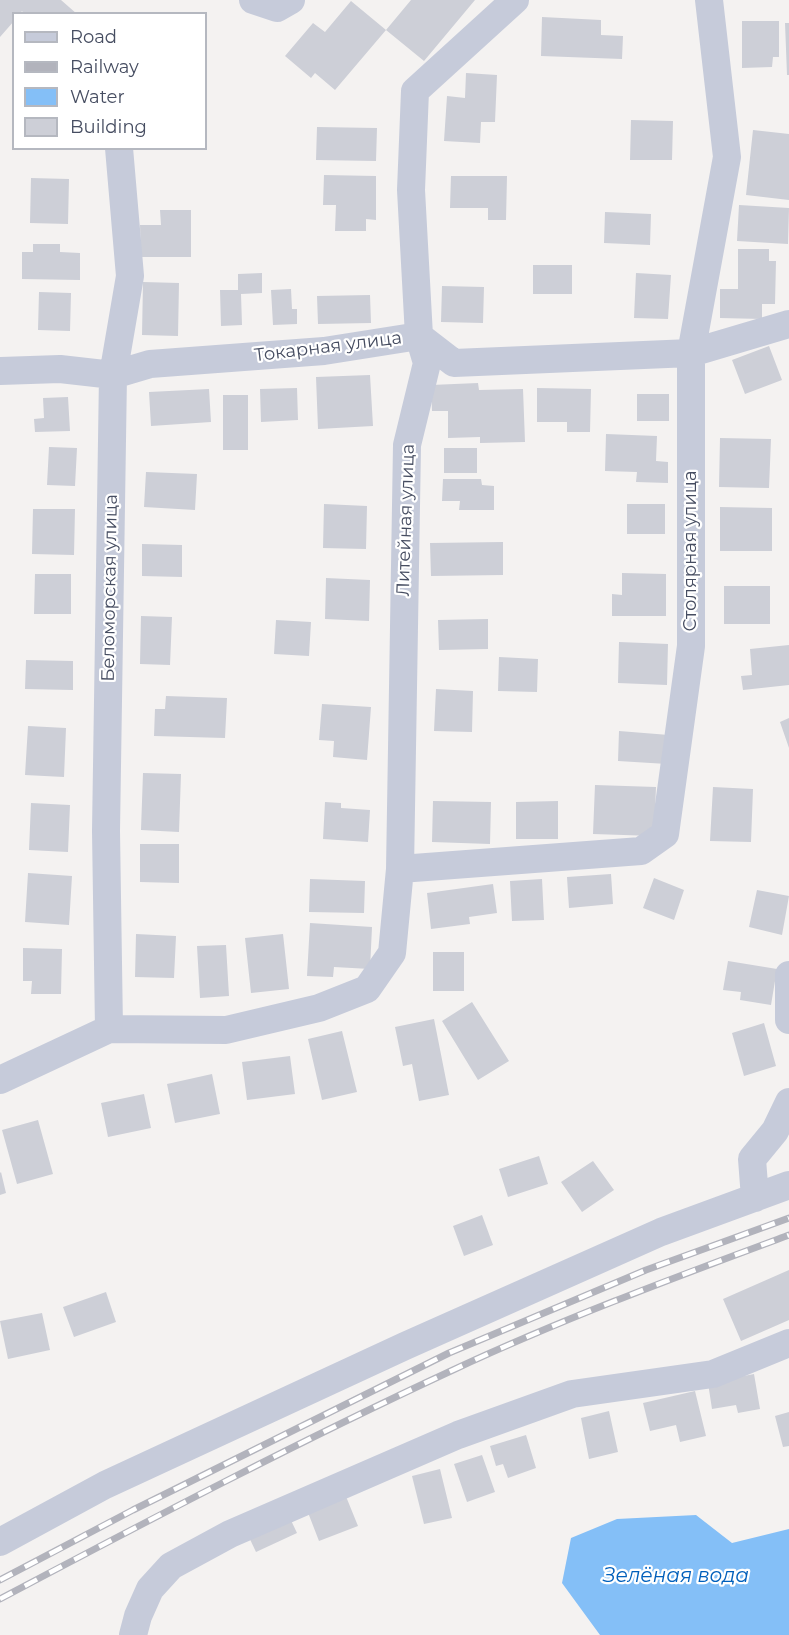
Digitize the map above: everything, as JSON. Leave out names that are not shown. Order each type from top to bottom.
[{"type":"street","points":[[253,0],[277,8],[291,0]]},
{"type":"street","name":"Литейная улица","points":[[109,1029],[226,1030],[319,1008],[367,989],[392,953],[400,869],[406,445],[427,363],[419,336],[411,190],[415,91],[515,0]]},
{"type":"street","name":"Столярная улица","points":[[400,869],[641,851],[665,834],[692,646],[691,353],[727,156],[710,0]]},
{"type":"street","name":"Беломорская улица","points":[[109,1029],[106,831],[113,375],[130,276],[119,150]]},
{"type":"street","name":"Токарная улица","points":[[0,371],[60,369],[113,375],[150,364],[324,351],[419,336],[454,363],[691,353],[789,324]]},
{"type":"street","points":[[789,975],[789,1020]]},
{"type":"street","points":[[0,1080],[109,1029]]},
{"type":"street","points":[[755,1197],[752,1159],[775,1131],[789,1102]]},
{"type":"street","points":[[0,1542],[105,1485],[405,1346],[661,1232],[789,1185]]},
{"type":"street","points":[[133,1635],[138,1616],[150,1589],[171,1566],[230,1534],[458,1435],[572,1394],[713,1374],[789,1343]]},
{"type":"water","name":"Зелёная вода","points":[[696,1515],[732,1543],[789,1529],[789,1635],[600,1635],[562,1583],[571,1538],[617,1519]]},
{"type":"building","points":[[0,0],[61,0],[75,12],[12,12],[12,23],[0,37]]},
{"type":"building","points":[[411,0],[475,0],[424,61],[386,30]]},
{"type":"building","points":[[351,1],[386,30],[335,90],[315,73],[311,78],[285,56],[313,23],[325,32]]},
{"type":"building","points":[[542,17],[601,20],[601,35],[623,36],[622,59],[541,56]]},
{"type":"building","points":[[742,21],[779,21],[779,57],[773,57],[772,67],[742,68]]},
{"type":"building","points":[[785,23],[789,23],[789,75],[787,75]]},
{"type":"building","points":[[466,73],[497,75],[495,122],[481,122],[480,143],[444,141],[447,96],[465,98]]},
{"type":"building","points":[[631,120],[673,121],[672,160],[630,160]]},
{"type":"building","points":[[317,127],[377,128],[376,161],[316,160]]},
{"type":"building","points":[[753,130],[789,134],[789,200],[746,195]]},
{"type":"building","points":[[324,175],[376,176],[376,220],[366,219],[366,231],[335,231],[336,205],[323,205]]},
{"type":"building","points":[[451,176],[507,176],[506,220],[488,220],[488,208],[450,208]]},
{"type":"building","points":[[31,178],[69,179],[68,224],[30,223]]},
{"type":"building","points":[[739,205],[789,208],[788,244],[737,241]]},
{"type":"building","points":[[160,210],[191,210],[191,257],[141,257],[140,225],[161,225]]},
{"type":"building","points":[[605,212],[651,214],[650,245],[604,243]]},
{"type":"building","points":[[33,244],[60,244],[60,252],[80,253],[80,280],[22,279],[22,252],[33,252]]},
{"type":"building","points":[[738,249],[769,249],[769,261],[776,261],[775,304],[762,304],[762,319],[720,318],[720,289],[738,289]]},
{"type":"building","points":[[533,265],[572,265],[572,294],[533,294]]},
{"type":"building","points":[[262,273],[262,293],[241,294],[242,325],[221,326],[220,290],[238,290],[238,274]]},
{"type":"building","points":[[636,273],[671,275],[668,319],[634,318]]},
{"type":"building","points":[[143,282],[179,283],[178,336],[142,335]]},
{"type":"building","points":[[442,286],[484,287],[483,323],[441,322]]},
{"type":"building","points":[[291,289],[292,309],[297,309],[297,324],[273,325],[271,290]]},
{"type":"building","points":[[39,292],[71,293],[70,331],[38,330]]},
{"type":"building","points":[[370,295],[371,323],[318,324],[317,296]]},
{"type":"building","points":[[769,346],[782,380],[745,394],[732,360]]},
{"type":"building","points":[[370,375],[373,426],[318,429],[316,377]]},
{"type":"building","points":[[478,383],[479,390],[523,389],[525,442],[480,443],[480,437],[448,438],[448,411],[432,411],[431,385]]},
{"type":"building","points":[[297,388],[298,420],[261,422],[260,389]]},
{"type":"building","points":[[537,388],[591,389],[590,432],[567,432],[567,422],[537,422]]},
{"type":"building","points":[[209,389],[211,422],[151,426],[149,392]]},
{"type":"building","points":[[637,394],[669,394],[669,421],[637,421]]},
{"type":"building","points":[[223,395],[248,395],[248,450],[223,450]]},
{"type":"building","points":[[68,397],[70,431],[35,432],[34,419],[44,418],[43,398]]},
{"type":"building","points":[[606,434],[657,436],[656,461],[668,462],[668,483],[636,482],[637,472],[605,471]]},
{"type":"building","points":[[720,438],[771,439],[769,488],[719,487]]},
{"type":"building","points":[[49,447],[77,448],[75,486],[47,485]]},
{"type":"building","points":[[444,448],[477,448],[477,473],[444,473]]},
{"type":"building","points":[[146,472],[197,474],[195,510],[144,507]]},
{"type":"building","points":[[443,479],[481,479],[482,485],[494,486],[494,510],[459,510],[460,501],[442,501]]},
{"type":"building","points":[[324,504],[367,506],[366,549],[323,548]]},
{"type":"building","points":[[627,504],[665,504],[665,534],[627,534]]},
{"type":"building","points":[[720,507],[772,508],[772,551],[720,551]]},
{"type":"building","points":[[33,509],[75,509],[74,555],[32,554]]},
{"type":"building","points":[[503,542],[503,575],[431,576],[430,543]]},
{"type":"building","points":[[142,544],[182,545],[182,577],[142,576]]},
{"type":"building","points":[[622,573],[666,574],[666,616],[612,616],[612,594],[622,595]]},
{"type":"building","points":[[35,574],[71,574],[71,614],[34,614]]},
{"type":"building","points":[[326,578],[370,580],[369,621],[325,619]]},
{"type":"building","points":[[724,586],[770,586],[770,624],[724,624]]},
{"type":"building","points":[[141,616],[172,617],[170,665],[140,664]]},
{"type":"building","points":[[488,619],[488,649],[439,650],[438,620]]},
{"type":"building","points":[[276,620],[311,622],[309,656],[274,654]]},
{"type":"building","points":[[619,642],[668,644],[667,685],[618,683]]},
{"type":"building","points":[[789,645],[789,685],[743,690],[741,676],[752,675],[750,649]]},
{"type":"building","points":[[499,657],[538,659],[537,692],[498,691]]},
{"type":"building","points":[[26,660],[73,661],[73,690],[25,689]]},
{"type":"building","points":[[436,689],[473,691],[472,732],[434,731]]},
{"type":"building","points":[[166,696],[227,698],[225,738],[154,736],[155,709],[165,709]]},
{"type":"building","points":[[322,704],[371,707],[367,760],[333,757],[334,741],[319,740]]},
{"type":"building","points":[[789,718],[789,748],[780,722]]},
{"type":"building","points":[[28,726],[66,728],[64,777],[25,775]]},
{"type":"building","points":[[619,731],[669,735],[667,764],[618,761]]},
{"type":"building","points":[[143,773],[181,774],[179,832],[141,830]]},
{"type":"building","points":[[595,785],[656,787],[654,836],[593,834]]},
{"type":"building","points":[[713,787],[753,789],[751,842],[710,841]]},
{"type":"building","points":[[433,801],[491,802],[490,844],[432,842]]},
{"type":"building","points":[[558,801],[558,839],[516,839],[516,802]]},
{"type":"building","points":[[325,802],[341,803],[341,808],[370,810],[368,842],[323,839]]},
{"type":"building","points":[[31,803],[70,805],[68,852],[29,850]]},
{"type":"building","points":[[140,844],[179,844],[179,883],[140,882]]},
{"type":"building","points":[[28,873],[72,876],[69,925],[25,922]]},
{"type":"building","points":[[611,874],[613,904],[569,908],[567,877]]},
{"type":"building","points":[[654,878],[684,890],[674,920],[643,908]]},
{"type":"building","points":[[310,879],[365,881],[364,913],[309,912]]},
{"type":"building","points":[[542,879],[544,920],[512,921],[510,881]]},
{"type":"building","points":[[493,884],[497,913],[469,917],[470,924],[431,929],[427,893]]},
{"type":"building","points":[[757,890],[789,896],[782,935],[749,927]]},
{"type":"building","points":[[310,923],[372,927],[370,969],[334,967],[333,977],[307,976]]},
{"type":"building","points":[[136,934],[176,936],[174,978],[135,977]]},
{"type":"building","points":[[283,934],[289,989],[251,993],[245,938]]},
{"type":"building","points":[[226,945],[229,996],[200,998],[197,946]]},
{"type":"building","points":[[23,948],[62,949],[61,994],[31,994],[32,981],[23,981]]},
{"type":"building","points":[[433,952],[464,952],[464,991],[433,991]]},
{"type":"building","points":[[728,961],[777,969],[771,1005],[740,1000],[741,992],[723,990]]},
{"type":"building","points":[[472,1002],[509,1061],[478,1080],[442,1021]]},
{"type":"building","points":[[434,1019],[449,1095],[419,1101],[412,1064],[403,1066],[395,1027]]},
{"type":"building","points":[[764,1023],[776,1066],[744,1076],[732,1033]]},
{"type":"building","points":[[342,1031],[357,1092],[322,1100],[308,1039]]},
{"type":"building","points":[[290,1056],[295,1094],[247,1100],[242,1062]]},
{"type":"building","points":[[212,1074],[220,1114],[175,1123],[167,1084]]},
{"type":"building","points":[[144,1094],[151,1128],[108,1137],[101,1103]]},
{"type":"building","points":[[38,1120],[53,1174],[17,1184],[2,1130]]},
{"type":"building","points":[[539,1156],[548,1184],[508,1197],[499,1169]]},
{"type":"building","points":[[593,1161],[614,1190],[582,1212],[561,1182]]},
{"type":"building","points":[[0,1173],[6,1193],[0,1195]]},
{"type":"building","points":[[482,1215],[493,1245],[464,1256],[453,1226]]},
{"type":"building","points":[[789,1270],[789,1320],[741,1341],[723,1299]]},
{"type":"building","points":[[106,1292],[116,1322],[74,1337],[63,1307]]},
{"type":"building","points":[[42,1313],[50,1350],[8,1359],[0,1321]]},
{"type":"building","points":[[754,1374],[760,1409],[738,1413],[736,1405],[712,1409],[708,1383]]},
{"type":"building","points":[[695,1391],[706,1436],[680,1442],[676,1425],[650,1431],[643,1403]]},
{"type":"building","points":[[609,1411],[618,1452],[589,1459],[581,1418]]},
{"type":"building","points":[[789,1412],[789,1446],[783,1447],[775,1416]]},
{"type":"building","points":[[526,1435],[536,1468],[508,1478],[503,1464],[496,1466],[490,1446]]},
{"type":"building","points":[[482,1455],[495,1492],[467,1502],[454,1464]]},
{"type":"building","points":[[440,1469],[452,1518],[424,1524],[412,1476]]},
{"type":"building","points":[[345,1494],[358,1526],[319,1541],[307,1510]]},
{"type":"building","points":[[288,1514],[297,1533],[256,1552],[247,1533]]},
{"type":"railway","points":[[0,1580],[133,1510],[449,1353],[646,1270],[789,1218]]},
{"type":"railway","points":[[0,1599],[225,1482],[494,1351],[577,1316],[789,1235]]}]
